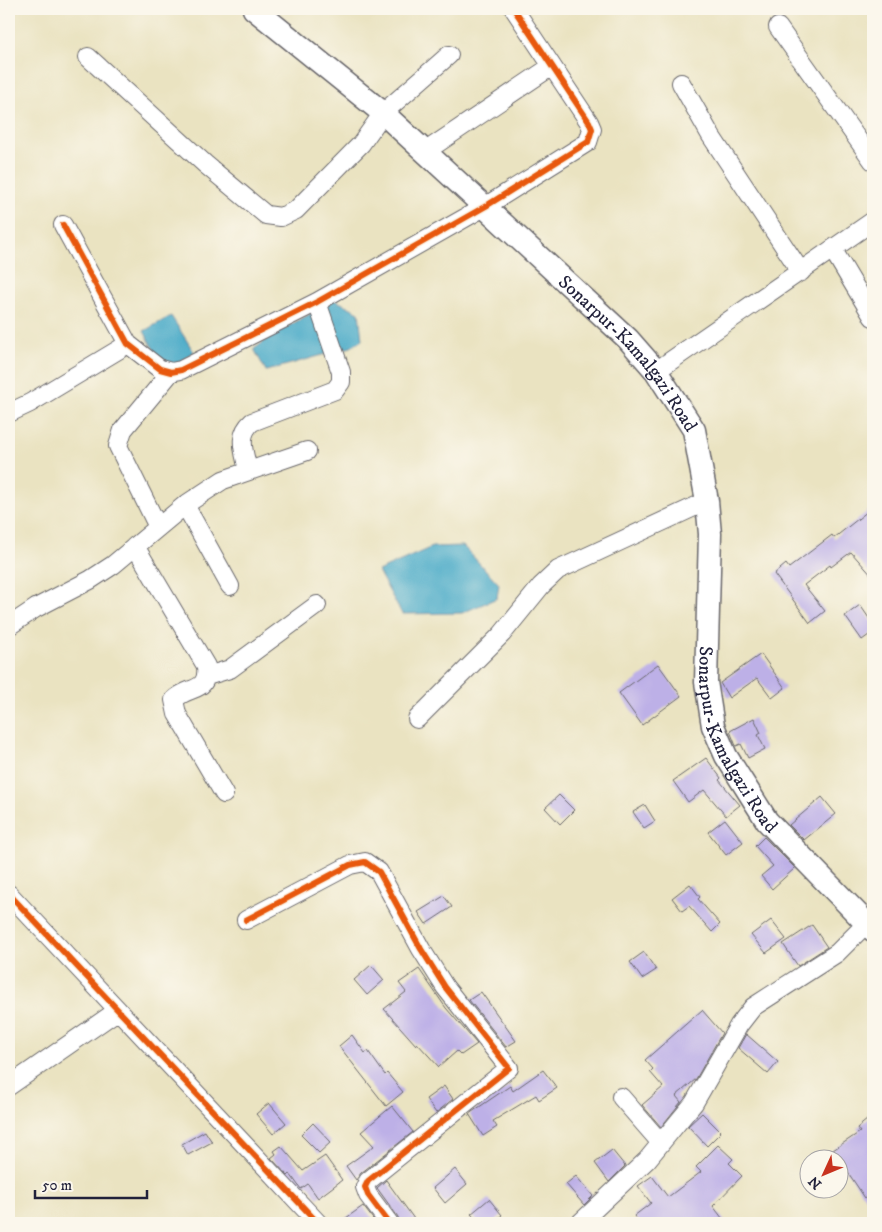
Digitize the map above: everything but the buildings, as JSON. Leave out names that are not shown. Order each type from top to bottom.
[{"type":"main road","name":"Sonarpur-Kamalgazi Road","points":[[254,9],[383,113],[426,151],[628,339],[656,371],[694,430],[707,501],[710,542],[706,682],[712,726],[726,756],[767,821],[870,927]]},
{"type":"street","points":[[63,224],[128,344],[160,369],[171,372],[181,370],[317,302],[486,206],[588,142],[592,136],[589,122],[514,9]]},
{"type":"street","points":[[778,26],[873,161]]},
{"type":"street","points":[[88,57],[205,164],[266,215],[281,217],[296,210],[361,144],[383,113],[450,55]]},
{"type":"street","points":[[426,151],[552,66]]},
{"type":"street","points":[[681,84],[711,136],[801,272]]},
{"type":"street","points":[[656,371],[873,221]]},
{"type":"street","points":[[833,250],[873,317]]},
{"type":"street","points":[[248,472],[241,438],[244,428],[252,422],[335,390],[342,382],[342,372],[317,302]]},
{"type":"street","points":[[9,413],[30,403],[128,344]]},
{"type":"street","points":[[158,527],[118,446],[123,430],[171,372]]},
{"type":"street","points":[[9,626],[36,608],[90,580],[113,565],[185,505],[224,480],[307,451]]},
{"type":"street","points":[[417,719],[502,634],[541,586],[558,570],[707,501]]},
{"type":"street","points":[[185,505],[230,586]]},
{"type":"street","points":[[135,546],[198,649],[206,666],[207,676],[203,684],[196,689],[181,692],[174,700],[177,714],[224,794]]},
{"type":"street","points":[[207,676],[230,669],[317,605]]},
{"type":"street","points":[[246,920],[350,865],[365,862],[379,872],[421,949],[445,987],[508,1068],[368,1181],[365,1187],[368,1195],[389,1223]]},
{"type":"street","points":[[9,894],[318,1223]]},
{"type":"street","points":[[580,1223],[647,1160],[694,1102],[739,1025],[753,1007],[837,953],[870,927]]},
{"type":"street","points":[[9,1086],[117,1011]]},
{"type":"street","points":[[621,1097],[661,1143]]},
{"type":"water","points":[[335,300],[359,312],[362,340],[351,347],[266,371],[254,349],[276,333]]},
{"type":"water","points":[[171,316],[194,352],[177,365],[161,363],[144,331]]},
{"type":"water","points":[[463,546],[499,584],[497,598],[462,613],[402,614],[378,571],[432,547]]},
{"type":"cycle path","points":[[63,225],[128,344],[160,369],[171,372],[181,370],[317,302],[486,206],[588,142],[592,129],[589,122],[514,9]]},
{"type":"cycle path","points":[[246,920],[350,865],[365,862],[379,872],[421,949],[445,987],[509,1068],[368,1181],[365,1187],[368,1195],[389,1223]]},
{"type":"cycle path","points":[[9,894],[318,1223]]}]
